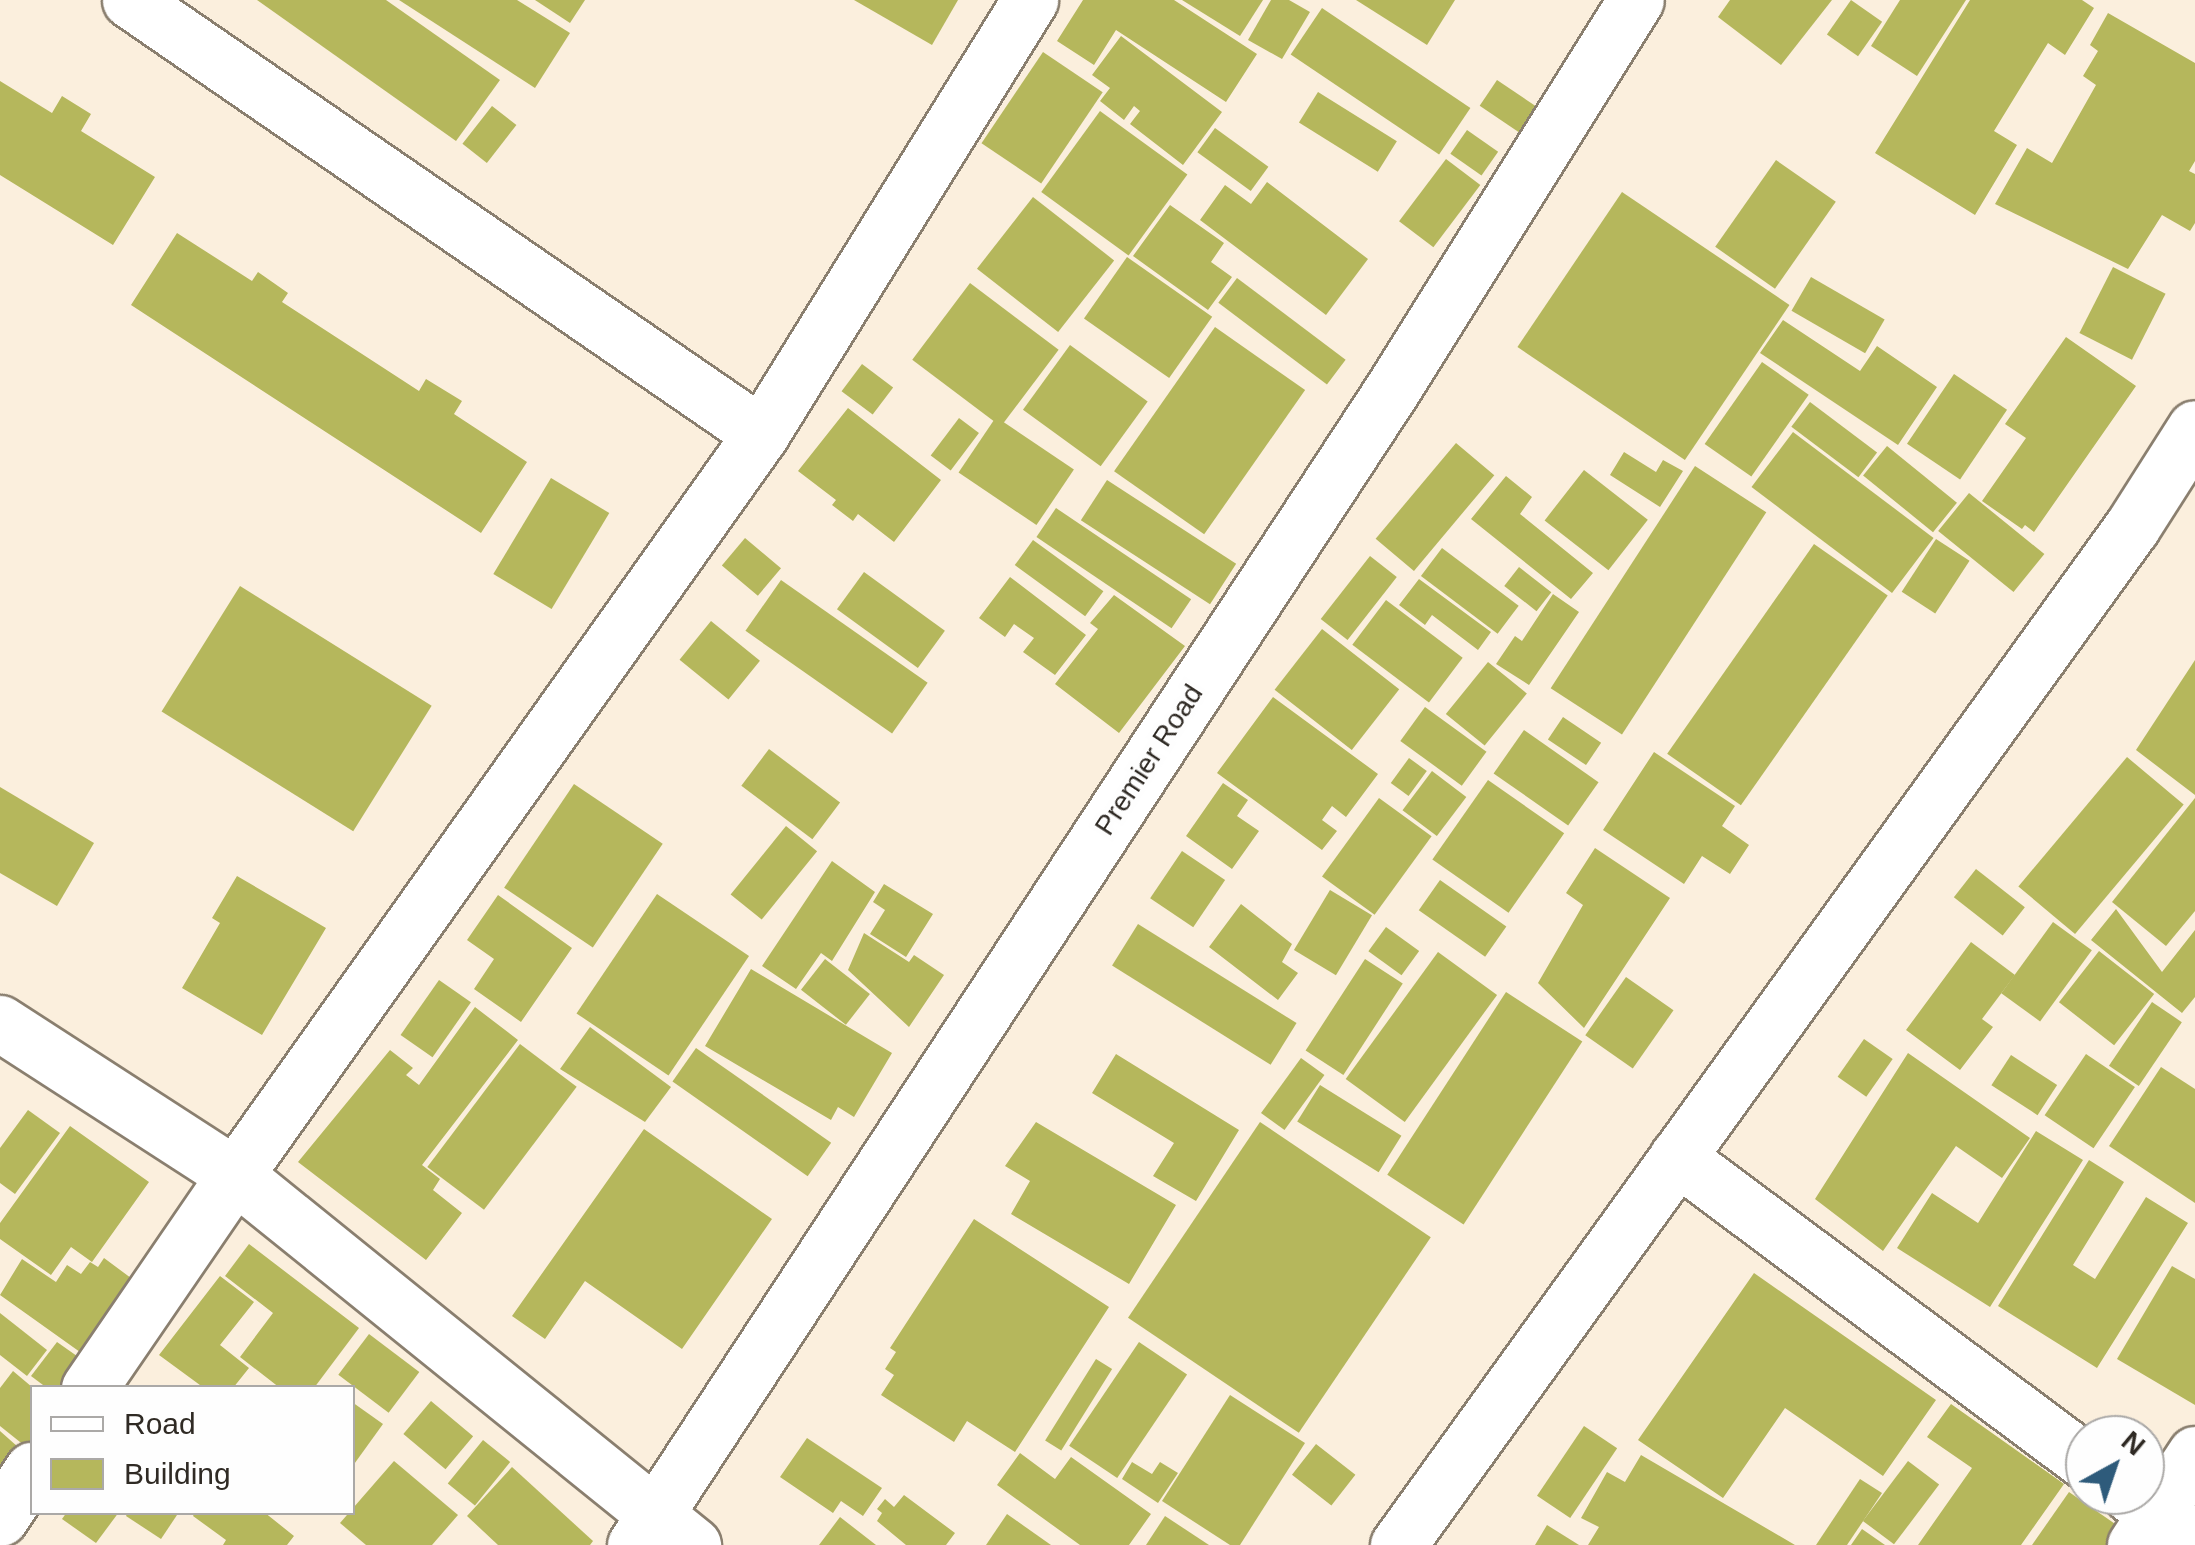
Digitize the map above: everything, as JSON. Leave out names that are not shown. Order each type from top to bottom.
[{"type":"street","points":[[130,0],[761,434]]},
{"type":"street","points":[[91,1385],[235,1175],[761,434],[1030,0]]},
{"type":"street","name":"Premier Road","points":[[661,1535],[1392,390],[1636,0]]},
{"type":"street","points":[[1398,1545],[2120,543],[2195,428]]},
{"type":"street","points":[[0,1023],[235,1175],[661,1535]]},
{"type":"street","points":[[1677,1158],[2065,1445]]},
{"type":"street","points":[[2154,1523],[2195,1454]]},
{"type":"street","points":[[0,1518],[30,1473]]},
{"type":"building","points":[[257,0],[386,0],[500,80],[456,141]]},
{"type":"building","points":[[399,0],[517,0],[570,33],[535,88]]},
{"type":"building","points":[[535,0],[585,0],[570,23]]},
{"type":"building","points":[[854,0],[958,0],[932,45]]},
{"type":"building","points":[[1083,0],[1174,0],[1257,54],[1226,102],[1116,30],[1094,65],[1057,41]]},
{"type":"building","points":[[1182,0],[1263,0],[1240,36]]},
{"type":"building","points":[[1271,0],[1289,0],[1310,12],[1282,59],[1248,40]]},
{"type":"building","points":[[1356,0],[1455,0],[1427,45]]},
{"type":"building","points":[[1730,0],[1832,0],[1781,65],[1718,17]]},
{"type":"building","points":[[1851,0],[1882,22],[1858,56],[1827,34]]},
{"type":"building","points":[[1900,0],[1966,0],[1917,76],[1871,46]]},
{"type":"building","points":[[1970,0],[2082,0],[2094,8],[2065,55],[2048,43],[1994,131],[2017,145],[1975,215],[1875,153]]},
{"type":"building","points":[[1322,8],[1470,108],[1439,155],[1291,54]]},
{"type":"building","points":[[2108,13],[2195,63],[2195,161],[2189,171],[2195,174],[2195,223],[2190,231],[2162,215],[2128,269],[1995,204],[2027,148],[2052,163],[2096,85],[2083,76],[2098,51],[2090,45]]},
{"type":"building","points":[[1121,36],[1222,112],[1183,165],[1130,124],[1140,111],[1134,106],[1124,120],[1100,101],[1110,88],[1092,75]]},
{"type":"building","points":[[1043,52],[1103,92],[1041,183],[981,143]]},
{"type":"building","points":[[1497,80],[1538,108],[1521,134],[1480,106]]},
{"type":"building","points":[[0,81],[52,113],[62,96],[91,114],[81,131],[155,177],[113,245],[0,175]]},
{"type":"building","points":[[1318,92],[1397,141],[1378,172],[1299,123]]},
{"type":"building","points":[[492,106],[516,125],[487,163],[462,144]]},
{"type":"building","points":[[1100,111],[1187,174],[1129,255],[1041,192]]},
{"type":"building","points":[[1215,128],[1268,167],[1251,191],[1197,152]]},
{"type":"building","points":[[1467,130],[1498,152],[1481,176],[1450,154]]},
{"type":"building","points":[[1446,159],[1480,185],[1433,247],[1399,221]]},
{"type":"building","points":[[1776,160],[1836,202],[1775,289],[1715,247]]},
{"type":"building","points":[[1267,182],[1368,259],[1326,315],[1200,220],[1225,185],[1251,204]]},
{"type":"building","points":[[1622,192],[1789,305],[1685,460],[1517,347]]},
{"type":"building","points":[[1033,197],[1114,260],[1058,332],[977,269]]},
{"type":"building","points":[[1170,205],[1224,243],[1211,262],[1232,277],[1208,310],[1133,256]]},
{"type":"building","points":[[177,233],[252,281],[258,272],[288,293],[282,302],[419,391],[426,379],[462,401],[454,414],[527,462],[481,533],[131,305]]},
{"type":"building","points":[[1127,257],[1212,317],[1169,378],[1084,318]]},
{"type":"building","points":[[2113,267],[2166,294],[2132,360],[2079,333]]},
{"type":"building","points":[[1811,277],[1885,320],[1865,353],[1792,311]]},
{"type":"building","points":[[1237,278],[1346,360],[1327,385],[1218,303]]},
{"type":"building","points":[[970,283],[1059,350],[1001,426],[912,360]]},
{"type":"building","points":[[1783,320],[1860,371],[1877,346],[1937,387],[1898,445],[1760,353]]},
{"type":"building","points":[[1215,327],[1305,390],[1204,534],[1114,471]]},
{"type":"building","points":[[2066,337],[2136,386],[2034,532],[2025,525],[2022,529],[1982,501],[2026,438],[2005,424]]},
{"type":"building","points":[[1070,345],[1148,401],[1101,466],[1023,410]]},
{"type":"building","points":[[1762,362],[1809,395],[1751,477],[1705,444]]},
{"type":"building","points":[[862,364],[893,387],[873,415],[842,391]]},
{"type":"building","points":[[1954,374],[2007,410],[1960,479],[1907,444]]},
{"type":"building","points":[[1810,402],[1877,453],[1858,477],[1791,427]]},
{"type":"building","points":[[848,408],[941,480],[894,542],[858,514],[853,521],[832,505],[836,500],[798,471]]},
{"type":"building","points":[[996,417],[1074,470],[1036,525],[959,473]]},
{"type":"building","points":[[959,418],[979,433],[951,471],[931,456]]},
{"type":"building","points":[[1793,432],[1934,538],[1892,593],[1751,487]]},
{"type":"building","points":[[1456,443],[1494,475],[1414,571],[1376,539]]},
{"type":"building","points":[[1887,446],[1957,503],[1933,532],[1863,476]]},
{"type":"building","points":[[1624,452],[1656,472],[1663,460],[1683,471],[1660,507],[1610,475]]},
{"type":"building","points":[[1695,466],[1766,512],[1622,735],[1551,688]]},
{"type":"building","points":[[1584,470],[1648,520],[1608,570],[1545,520]]},
{"type":"building","points":[[1506,476],[1532,497],[1520,514],[1593,573],[1571,599],[1471,519]]},
{"type":"building","points":[[551,478],[609,513],[552,609],[493,574]]},
{"type":"building","points":[[1107,480],[1236,564],[1210,604],[1081,520]]},
{"type":"building","points":[[1969,493],[2044,554],[2014,592],[1938,531]]},
{"type":"building","points":[[1056,508],[1191,599],[1172,628],[1036,537]]},
{"type":"building","points":[[745,538],[781,568],[758,596],[722,566]]},
{"type":"building","points":[[1936,539],[1970,561],[1935,614],[1902,592]]},
{"type":"building","points":[[1033,540],[1103,591],[1085,616],[1015,565]]},
{"type":"building","points":[[1814,544],[1888,596],[1741,805],[1667,754]]},
{"type":"building","points":[[1442,548],[1519,606],[1498,634],[1421,576]]},
{"type":"building","points":[[1370,556],[1397,577],[1348,640],[1321,619]]},
{"type":"building","points":[[1519,567],[1551,592],[1537,611],[1504,586]]},
{"type":"building","points":[[864,572],[945,631],[918,668],[837,609]]},
{"type":"building","points":[[1010,577],[1086,635],[1055,675],[1023,652],[1034,638],[1014,624],[1005,637],[979,618]]},
{"type":"building","points":[[1419,579],[1491,632],[1478,650],[1432,615],[1425,625],[1399,605]]},
{"type":"building","points":[[781,580],[928,683],[892,733],[745,631]]},
{"type":"building","points":[[240,586],[432,706],[353,831],[162,712]]},
{"type":"building","points":[[1553,594],[1579,612],[1529,685],[1496,664],[1515,636],[1522,641]]},
{"type":"building","points":[[1114,595],[1185,646],[1119,733],[1055,684],[1098,629],[1090,623]]},
{"type":"building","points":[[1386,600],[1463,658],[1429,702],[1352,645]]},
{"type":"building","points":[[711,621],[760,661],[728,700],[680,660]]},
{"type":"building","points":[[1322,629],[1399,689],[1352,750],[1275,690]]},
{"type":"building","points":[[2195,660],[2195,795],[2136,750]]},
{"type":"building","points":[[1488,662],[1527,693],[1485,746],[1446,714]]},
{"type":"building","points":[[1273,697],[1378,774],[1346,817],[1332,806],[1322,820],[1337,831],[1322,850],[1217,773]]},
{"type":"building","points":[[1425,707],[1486,752],[1462,786],[1400,741]]},
{"type":"building","points":[[1563,717],[1601,743],[1586,765],[1548,739]]},
{"type":"building","points":[[1524,730],[1599,782],[1568,826],[1494,773]]},
{"type":"building","points":[[769,749],[840,803],[812,839],[741,786]]},
{"type":"building","points":[[1654,752],[1735,806],[1722,826],[1749,845],[1730,874],[1702,856],[1684,884],[1603,830]]},
{"type":"building","points":[[2127,757],[2184,805],[2075,934],[2018,886]]},
{"type":"building","points":[[1409,758],[1427,771],[1409,796],[1391,783]]},
{"type":"building","points":[[1432,771],[1466,797],[1437,836],[1403,810]]},
{"type":"building","points":[[1488,780],[1564,833],[1509,913],[1432,859]]},
{"type":"building","points":[[1223,783],[1248,800],[1237,816],[1259,831],[1232,869],[1186,836]]},
{"type":"building","points":[[574,784],[663,844],[593,947],[504,888]]},
{"type":"building","points":[[0,787],[94,843],[57,906],[0,873]]},
{"type":"building","points":[[1379,798],[1432,836],[1375,915],[1322,876]]},
{"type":"building","points":[[2195,798],[2195,911],[2166,946],[2112,902]]},
{"type":"building","points":[[786,826],[817,851],[762,920],[731,894]]},
{"type":"building","points":[[1595,848],[1670,898],[1584,1028],[1538,983],[1583,905],[1566,893]]},
{"type":"building","points":[[1182,851],[1225,880],[1193,927],[1150,898]]},
{"type":"building","points":[[832,861],[875,892],[832,961],[821,953],[796,989],[762,966]]},
{"type":"building","points":[[1976,869],[2025,907],[2003,936],[1954,897]]},
{"type":"building","points":[[237,876],[326,928],[262,1035],[182,988],[220,923],[212,918]]},
{"type":"building","points":[[1440,880],[1506,926],[1485,957],[1419,910]]},
{"type":"building","points":[[884,884],[933,914],[906,957],[870,934],[885,910],[873,902]]},
{"type":"building","points":[[1330,890],[1372,915],[1336,975],[1294,950]]},
{"type":"building","points":[[657,894],[749,956],[668,1075],[576,1013]]},
{"type":"building","points":[[498,895],[572,948],[521,1022],[474,989],[494,959],[467,940]]},
{"type":"building","points":[[1241,904],[1292,944],[1282,962],[1298,973],[1278,1000],[1209,947]]},
{"type":"building","points":[[2116,909],[2162,972],[2195,930],[2195,997],[2182,1013],[2091,940]]},
{"type":"building","points":[[2053,922],[2092,950],[2040,1021],[2001,993]]},
{"type":"building","points":[[1138,924],[1297,1023],[1271,1065],[1112,966]]},
{"type":"building","points":[[1386,927],[1419,951],[1402,975],[1368,951]]},
{"type":"building","points":[[864,933],[909,962],[914,955],[944,975],[909,1027],[848,970]]},
{"type":"building","points":[[1971,942],[2015,975],[1982,1019],[1993,1027],[1960,1070],[1906,1030]]},
{"type":"building","points":[[2099,951],[2154,994],[2114,1045],[2059,1002]]},
{"type":"building","points":[[1438,952],[1497,995],[1405,1122],[1346,1079]]},
{"type":"building","points":[[825,959],[870,994],[846,1025],[801,990]]},
{"type":"building","points":[[1365,959],[1403,984],[1343,1075],[1306,1050]]},
{"type":"building","points":[[751,969],[892,1053],[854,1117],[838,1107],[831,1120],[705,1046]]},
{"type":"building","points":[[1626,977],[1674,1010],[1633,1068],[1585,1035]]},
{"type":"building","points":[[439,980],[471,1002],[433,1057],[401,1035]]},
{"type":"building","points":[[1506,992],[1582,1042],[1464,1224],[1387,1175]]},
{"type":"building","points":[[2152,1002],[2182,1022],[2139,1086],[2109,1066]]},
{"type":"building","points":[[475,1007],[518,1040],[422,1165],[440,1179],[433,1190],[462,1213],[426,1260],[298,1162],[390,1050],[413,1068],[406,1075],[419,1085]]},
{"type":"building","points":[[590,1027],[671,1087],[645,1122],[560,1069]]},
{"type":"building","points":[[1864,1039],[1893,1059],[1866,1097],[1838,1077]]},
{"type":"building","points":[[520,1044],[577,1087],[484,1210],[427,1167]]},
{"type":"building","points":[[696,1048],[831,1143],[808,1176],[672,1082]]},
{"type":"building","points":[[1908,1053],[2030,1138],[2002,1178],[1956,1146],[1883,1251],[1815,1199]]},
{"type":"building","points":[[1116,1054],[1239,1130],[1196,1201],[1153,1176],[1174,1143],[1092,1093]]},
{"type":"building","points":[[2086,1054],[2135,1087],[2094,1148],[2045,1115]]},
{"type":"building","points":[[2011,1055],[2057,1085],[2038,1115],[1991,1085]]},
{"type":"building","points":[[1301,1058],[1324,1075],[1284,1130],[1261,1113]]},
{"type":"building","points":[[2161,1067],[2195,1089],[2195,1203],[2109,1146]]},
{"type":"building","points":[[1320,1085],[1401,1136],[1379,1172],[1297,1121]]},
{"type":"building","points":[[28,1110],[60,1133],[15,1194],[0,1183],[0,1148]]},
{"type":"building","points":[[1036,1122],[1176,1205],[1129,1284],[1011,1214],[1030,1181],[1005,1166]]},
{"type":"building","points":[[1260,1122],[1431,1237],[1299,1433],[1128,1318]]},
{"type":"building","points":[[70,1126],[149,1182],[92,1262],[71,1247],[51,1275],[0,1239],[0,1223]]},
{"type":"building","points":[[644,1129],[772,1219],[682,1349],[585,1281],[545,1339],[512,1316]]},
{"type":"building","points":[[2036,1131],[2083,1160],[1990,1307],[1897,1248],[1932,1193],[1978,1223]]},
{"type":"building","points":[[2089,1160],[2124,1182],[2073,1265],[2095,1279],[2146,1197],[2188,1223],[2097,1368],[1998,1306]]},
{"type":"building","points":[[974,1219],[1109,1307],[1015,1452],[967,1421],[954,1442],[881,1395],[894,1375],[885,1369],[896,1352],[890,1348]]},
{"type":"building","points":[[249,1244],[359,1328],[316,1385],[276,1385],[240,1357],[273,1313],[225,1276]]},
{"type":"building","points":[[104,1258],[139,1284],[87,1357],[0,1295],[22,1259],[56,1282],[67,1265],[81,1274],[90,1262],[98,1267]]},
{"type":"building","points":[[2172,1266],[2195,1279],[2195,1405],[2117,1359]]},
{"type":"building","points":[[1754,1273],[1936,1400],[1883,1476],[1785,1408],[1723,1498],[1638,1440]]},
{"type":"building","points":[[220,1276],[254,1302],[220,1345],[249,1368],[235,1385],[200,1385],[159,1355]]},
{"type":"building","points":[[0,1313],[47,1350],[27,1376],[0,1355]]},
{"type":"building","points":[[369,1334],[419,1372],[389,1413],[338,1375]]},
{"type":"building","points":[[57,1342],[94,1368],[82,1385],[43,1385],[31,1376]]},
{"type":"building","points":[[1139,1342],[1187,1374],[1117,1478],[1069,1446]]},
{"type":"building","points":[[1096,1359],[1112,1369],[1061,1450],[1045,1440]]},
{"type":"building","points":[[13,1371],[30,1385],[30,1450],[0,1426],[0,1388]]},
{"type":"building","points":[[1230,1395],[1305,1443],[1240,1545],[1230,1545],[1162,1501]]},
{"type":"building","points":[[431,1401],[473,1436],[445,1469],[403,1434]]},
{"type":"building","points":[[355,1404],[383,1424],[355,1463]]},
{"type":"building","points":[[1951,1404],[2064,1484],[2021,1545],[1918,1545],[1972,1468],[1927,1437]]},
{"type":"building","points":[[1584,1426],[1617,1448],[1570,1518],[1537,1496]]},
{"type":"building","points":[[0,1431],[27,1455],[0,1486]]},
{"type":"building","points":[[807,1438],[882,1488],[863,1516],[841,1501],[833,1513],[780,1477]]},
{"type":"building","points":[[483,1440],[510,1462],[475,1506],[448,1484]]},
{"type":"building","points":[[1316,1444],[1355,1475],[1331,1506],[1292,1475]]},
{"type":"building","points":[[1020,1453],[1055,1479],[1071,1457],[1151,1514],[1129,1545],[1080,1545],[997,1485]]},
{"type":"building","points":[[1641,1455],[1795,1545],[1588,1545],[1599,1527],[1581,1518],[1607,1472],[1625,1482]]},
{"type":"building","points":[[394,1461],[458,1515],[432,1545],[366,1545],[340,1523],[347,1515],[355,1515],[355,1506]]},
{"type":"building","points":[[1908,1461],[1939,1484],[1894,1544],[1863,1521]]},
{"type":"building","points":[[1132,1462],[1152,1474],[1160,1462],[1178,1473],[1158,1503],[1122,1479]]},
{"type":"building","points":[[512,1467],[593,1541],[590,1545],[498,1545],[467,1516]]},
{"type":"building","points":[[1860,1479],[1882,1493],[1847,1545],[1816,1545]]},
{"type":"building","points":[[904,1495],[955,1533],[946,1545],[906,1545],[877,1521],[882,1513],[877,1509],[885,1499],[894,1507]]},
{"type":"building","points":[[2065,1498],[2065,1515],[2102,1515],[2134,1537],[2129,1545],[2032,1545]]},
{"type":"building","points":[[1007,1514],[1051,1545],[986,1545]]},
{"type":"building","points":[[65,1515],[117,1515],[96,1543],[62,1519]]},
{"type":"building","points":[[126,1515],[177,1515],[161,1539]]},
{"type":"building","points":[[268,1515],[294,1536],[287,1545],[223,1545],[226,1540],[193,1516]]},
{"type":"building","points":[[1165,1516],[1209,1545],[1146,1545]]},
{"type":"building","points":[[840,1517],[876,1545],[819,1545]]},
{"type":"building","points":[[1547,1525],[1579,1545],[1535,1545]]},
{"type":"building","points":[[1862,1529],[1885,1545],[1851,1545]]}]
